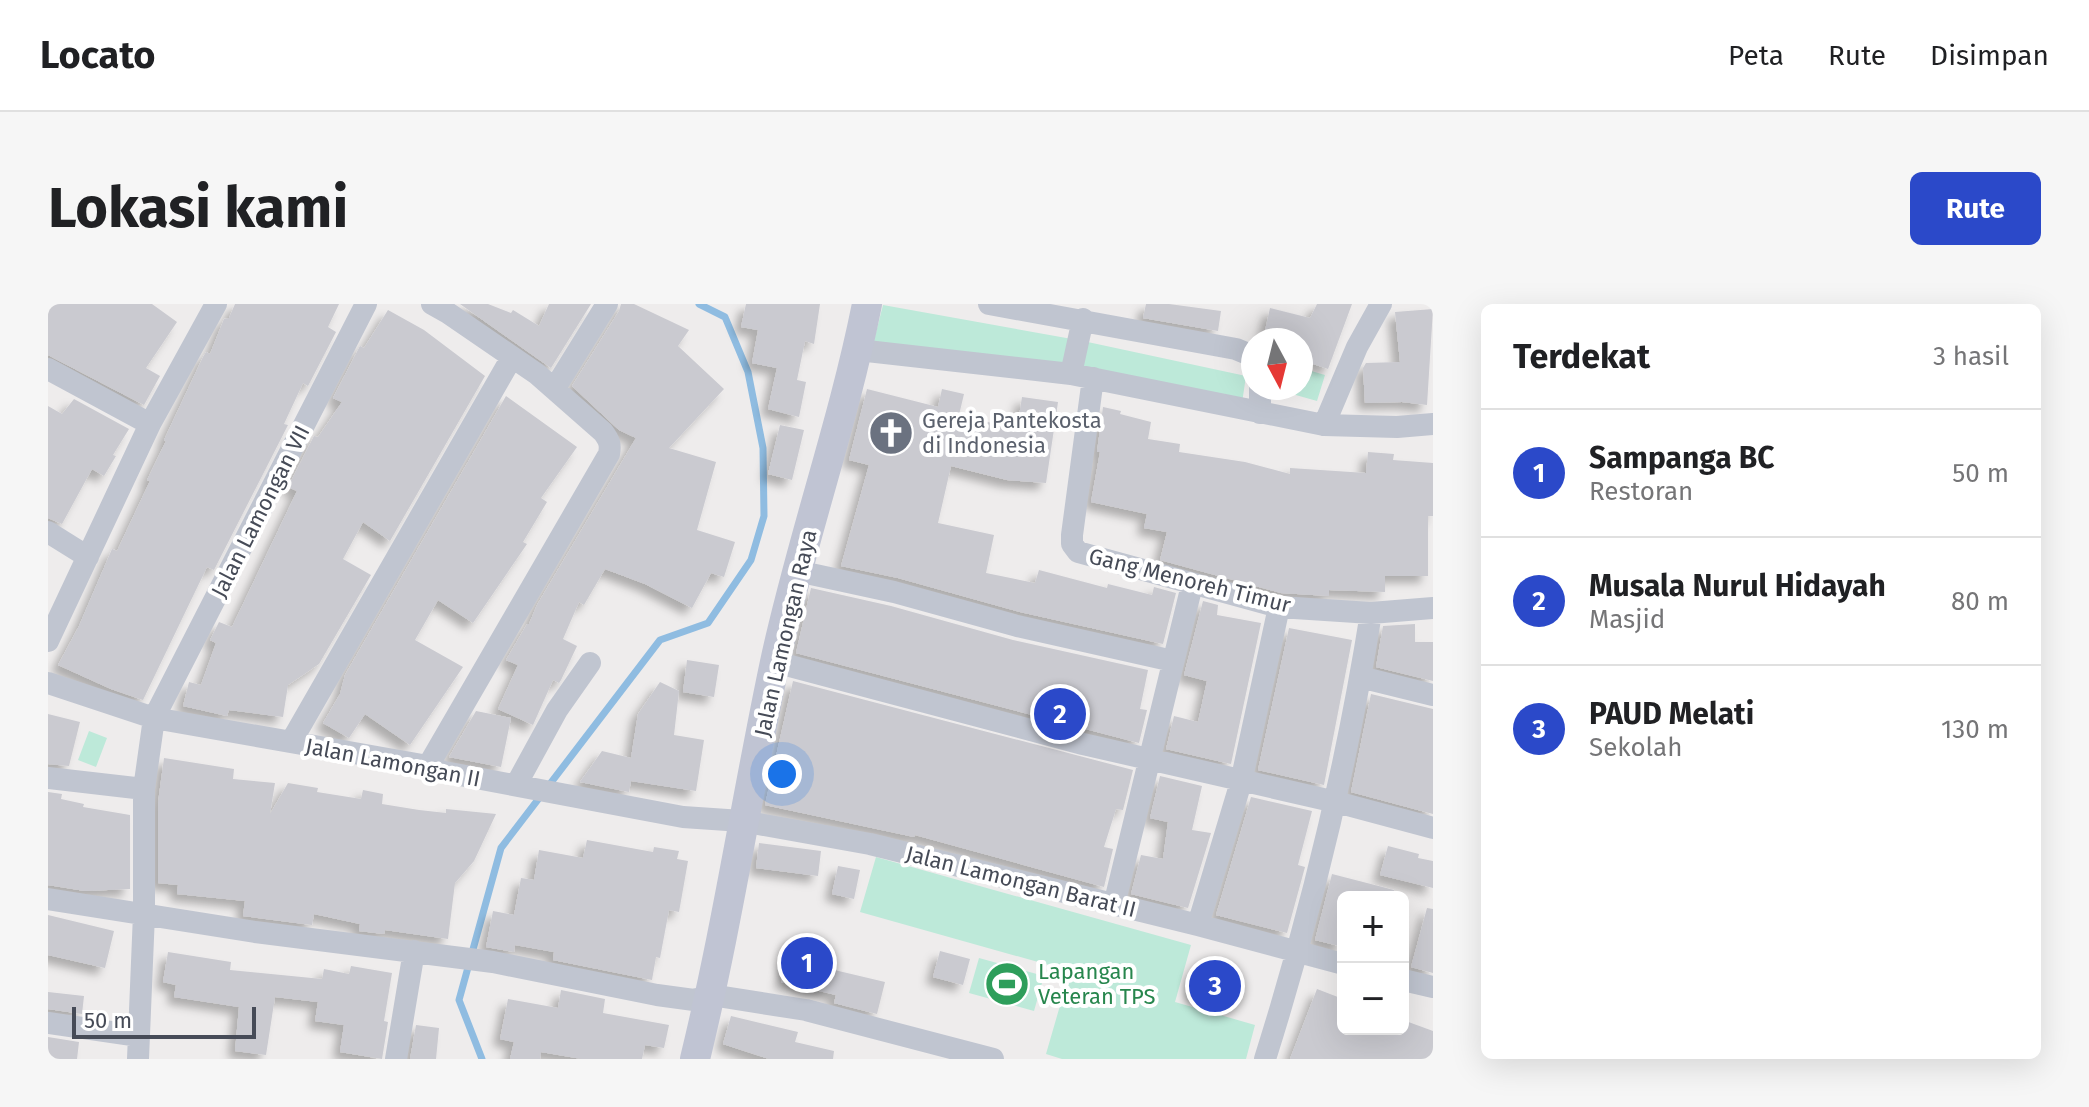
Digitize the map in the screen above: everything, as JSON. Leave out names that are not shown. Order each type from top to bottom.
[{"type":"street","name":"Jalan Lamongan VII","points":[[139,1048],[144,914],[144,789],[154,718],[366,304]]},
{"type":"street","points":[[428,766],[609,454],[610,441],[555,388],[432,304]]},
{"type":"street","points":[[555,388],[607,304]]},
{"type":"street","name":"Jalan Lamongan Raya","points":[[695,1059],[711,995],[775,662],[858,350],[867,304]]},
{"type":"street","points":[[989,304],[1083,319],[1241,351]]},
{"type":"street","points":[[1324,425],[1357,347],[1381,304]]},
{"type":"street","points":[[48,641],[150,424],[214,305]]},
{"type":"street","points":[[1082,376],[1083,319]]},
{"type":"street","points":[[858,350],[1082,376],[1324,425],[1397,427],[1433,424]]},
{"type":"street","points":[[291,742],[512,357]]},
{"type":"street","points":[[48,369],[150,424]]},
{"type":"street","name":"Gang Menoreh Timur","points":[[1082,376],[1072,535],[1074,548],[1078,552],[1279,607],[1371,613],[1433,608]]},
{"type":"street","points":[[1260,400],[1260,413]]},
{"type":"street","points":[[48,532],[88,557]]},
{"type":"street","points":[[797,571],[1173,661]]},
{"type":"street","points":[[1114,905],[1192,585]]},
{"type":"street","points":[[1198,925],[1241,782],[1279,607]]},
{"type":"street","points":[[1265,1059],[1298,952],[1336,802],[1371,613]]},
{"type":"street","points":[[775,662],[1149,759],[1433,828]]},
{"type":"street","points":[[516,785],[557,710],[590,663]]},
{"type":"street","points":[[1360,677],[1433,695]]},
{"type":"street","name":"Jalan Lamongan II","points":[[48,683],[154,718],[428,766],[444,772],[683,817],[742,821]]},
{"type":"street","points":[[48,778],[144,789]]},
{"type":"street","name":"Jalan Lamongan Barat II","points":[[742,821],[870,844],[1339,963]]},
{"type":"street","points":[[48,899],[255,932],[493,962],[657,995],[694,1000],[711,995],[806,1010],[993,1059]]},
{"type":"street","points":[[396,1059],[414,951]]},
{"type":"street","points":[[1409,981],[1433,987]]},
{"type":"street","points":[[48,1023],[139,1048]]},
{"type":"green space","points":[[883,305],[1083,341],[1241,375],[1242,400],[1242,403],[872,348]]},
{"type":"green space","points":[[1313,372],[1325,375],[1317,401],[1313,400]]},
{"type":"green space","points":[[89,731],[107,738],[96,767],[78,760]]},
{"type":"green space","points":[[876,857],[1191,945],[1175,1002],[1255,1025],[1246,1059],[1062,1059],[1046,1054],[1070,971],[860,912]]},
{"type":"green space","name":"Lapangan Veteran TPS","points":[[979,958],[1044,976],[1034,1011],[969,993]]},
{"type":"building","points":[[48,304],[152,304],[177,322],[146,368],[160,376],[144,405],[48,355]]},
{"type":"building","points":[[235,304],[339,304],[328,327],[336,332],[308,386],[303,383],[284,424],[288,425],[214,570],[207,567],[143,700],[58,665],[79,626],[112,549],[117,551],[150,481],[147,480],[164,440],[203,357],[206,352],[210,354],[224,319],[229,318]]},
{"type":"building","points":[[460,304],[488,304],[511,313],[513,310],[539,326],[549,304],[591,304],[551,368]]},
{"type":"building","points":[[621,304],[634,304],[689,330],[678,346],[724,389],[669,448],[716,462],[697,530],[735,542],[724,577],[711,573],[692,608],[645,584],[605,569],[584,605],[579,602],[563,639],[577,646],[559,683],[553,680],[533,725],[498,709],[518,665],[506,660],[636,438],[619,430],[572,386]]},
{"type":"building","points":[[746,304],[820,304],[814,344],[805,341],[797,380],[806,382],[799,417],[768,409],[777,368],[752,363],[758,330],[741,327]]},
{"type":"building","points":[[1146,304],[1221,311],[1218,331],[1143,318]]},
{"type":"building","points":[[1317,304],[1352,304],[1328,369],[1313,364],[1313,328],[1266,328],[1270,308],[1310,318]]},
{"type":"building","points":[[1433,309],[1427,405],[1365,403],[1363,368],[1366,363],[1400,362],[1395,312]]},
{"type":"building","points":[[388,310],[424,330],[485,376],[390,541],[363,522],[343,559],[371,575],[319,664],[288,685],[283,717],[229,710],[227,716],[183,706],[189,682],[201,685],[216,643],[210,640],[219,622],[232,627],[297,491],[288,487],[314,436],[318,437],[342,402],[333,398],[360,346],[364,348]]},
{"type":"building","points":[[867,389],[938,407],[942,389],[964,394],[959,415],[1017,429],[1022,397],[1058,402],[1046,483],[1007,480],[951,466],[938,523],[994,535],[986,573],[1035,583],[1039,570],[1107,588],[1108,584],[1152,595],[1154,587],[1176,593],[1163,644],[1020,612],[898,578],[841,566],[869,465],[849,460]]},
{"type":"building","points":[[506,396],[577,447],[541,498],[547,502],[523,542],[527,544],[473,623],[438,600],[415,640],[463,667],[410,745],[365,714],[349,738],[323,723],[340,694],[345,675]]},
{"type":"building","points":[[74,399],[129,429],[104,476],[92,469],[62,524],[48,518],[48,406],[62,414]]},
{"type":"building","points":[[1103,407],[1151,422],[1148,439],[1180,444],[1179,452],[1245,462],[1290,474],[1290,468],[1366,473],[1368,452],[1394,454],[1393,460],[1433,463],[1433,516],[1428,516],[1428,576],[1385,576],[1385,592],[1329,590],[1329,596],[1281,593],[1160,560],[1167,532],[1144,528],[1147,514],[1091,502],[1100,452],[1097,452]]},
{"type":"building","points":[[780,425],[804,430],[792,480],[768,474]]},
{"type":"building","points":[[811,588],[891,606],[1013,640],[1148,670],[1140,709],[1147,710],[1139,743],[796,653]]},
{"type":"building","points":[[1203,601],[1218,605],[1217,615],[1261,623],[1231,764],[1166,749],[1174,716],[1198,722],[1207,681],[1184,675]]},
{"type":"building","points":[[1415,624],[1415,642],[1433,642],[1433,681],[1376,667],[1383,626]]},
{"type":"building","points":[[1289,628],[1352,640],[1324,785],[1258,770]]},
{"type":"building","points":[[687,660],[719,665],[714,697],[683,692]]},
{"type":"building","points":[[793,681],[1133,770],[1123,810],[1116,809],[1104,847],[1113,849],[1104,887],[915,835],[765,805]]},
{"type":"building","points":[[660,682],[679,691],[674,735],[704,740],[696,791],[631,781],[629,792],[580,782],[602,751],[631,758],[638,714]]},
{"type":"building","points":[[1371,694],[1433,709],[1433,814],[1351,792]]},
{"type":"building","points":[[476,711],[511,718],[501,767],[449,757]]},
{"type":"building","points":[[48,714],[80,722],[69,766],[48,764]]},
{"type":"building","points":[[164,758],[234,769],[233,779],[275,783],[270,814],[288,783],[318,788],[317,792],[361,799],[363,790],[383,794],[382,804],[419,810],[496,814],[474,861],[455,883],[448,939],[385,930],[384,934],[359,931],[360,924],[314,914],[312,925],[243,916],[245,901],[177,894],[178,885],[158,883],[158,803]]},
{"type":"building","points":[[1160,776],[1202,786],[1192,830],[1211,833],[1188,908],[1131,894],[1141,855],[1163,859],[1168,822],[1150,818]]},
{"type":"building","points":[[48,792],[62,794],[61,799],[84,804],[83,807],[130,815],[130,889],[85,891],[48,885]]},
{"type":"building","points":[[1251,797],[1312,811],[1298,865],[1305,867],[1287,933],[1216,915]]},
{"type":"building","points":[[587,840],[653,852],[654,847],[679,851],[677,859],[688,861],[679,912],[669,910],[660,958],[656,957],[652,980],[553,960],[554,952],[515,945],[514,952],[486,947],[493,911],[514,915],[521,878],[534,880],[539,850],[583,858]]},
{"type":"building","points":[[759,843],[821,851],[818,876],[756,868]]},
{"type":"building","points":[[1388,846],[1433,861],[1433,888],[1380,875]]},
{"type":"building","points":[[838,866],[860,870],[854,899],[832,894]]},
{"type":"building","points":[[1332,874],[1394,890],[1337,891],[1337,946],[1315,940]]},
{"type":"building","points":[[1427,908],[1433,909],[1433,973],[1411,967]]},
{"type":"building","points":[[48,915],[114,931],[105,968],[48,955]]},
{"type":"building","points":[[792,937],[831,947],[826,968],[885,982],[877,1014],[834,1003],[836,995],[781,982]]},
{"type":"building","points":[[940,951],[970,959],[963,985],[933,977]]},
{"type":"building","points":[[168,952],[231,962],[230,970],[322,979],[324,969],[349,974],[351,966],[392,973],[384,1021],[388,1022],[382,1059],[340,1052],[344,1025],[315,1021],[318,1002],[275,997],[266,1055],[235,1051],[239,1007],[174,997],[176,985],[163,982]]},
{"type":"building","points":[[1195,971],[1238,977],[1235,1001],[1192,995]]},
{"type":"building","points":[[1317,989],[1337,997],[1337,1035],[1409,1035],[1409,1022],[1433,1031],[1433,1059],[1290,1059]]},
{"type":"building","points":[[561,990],[605,999],[603,1013],[669,1025],[664,1048],[645,1045],[642,1059],[582,1059],[541,1052],[540,1059],[510,1059],[514,1042],[500,1039],[508,999],[558,1008]]},
{"type":"building","points":[[48,992],[84,996],[82,1014],[48,1009]]},
{"type":"building","points":[[731,1016],[798,1032],[795,1042],[834,1051],[833,1059],[769,1059],[723,1044]]},
{"type":"building","points":[[416,1025],[439,1028],[436,1059],[410,1059]]},
{"type":"building","points":[[48,1037],[79,1042],[77,1059],[48,1059]]},
{"type":"waterway","points":[[482,1059],[459,1000],[501,848],[660,640],[708,623],[751,560],[764,516],[763,448],[748,372],[725,317],[699,304]]},
{"type":"place","name":"Gereja Pantekosta di Indonesia","points":[[891,433]]},
{"type":"place","name":"Musala Nurul Hidayah","points":[[1060,714]]},
{"type":"place","name":"Sampanga BC","points":[[807,963]]},
{"type":"place","name":"Lapangan Veteran TPS","points":[[1007,984]]},
{"type":"place","name":"PAUD Melati","points":[[1215,986]]}]
